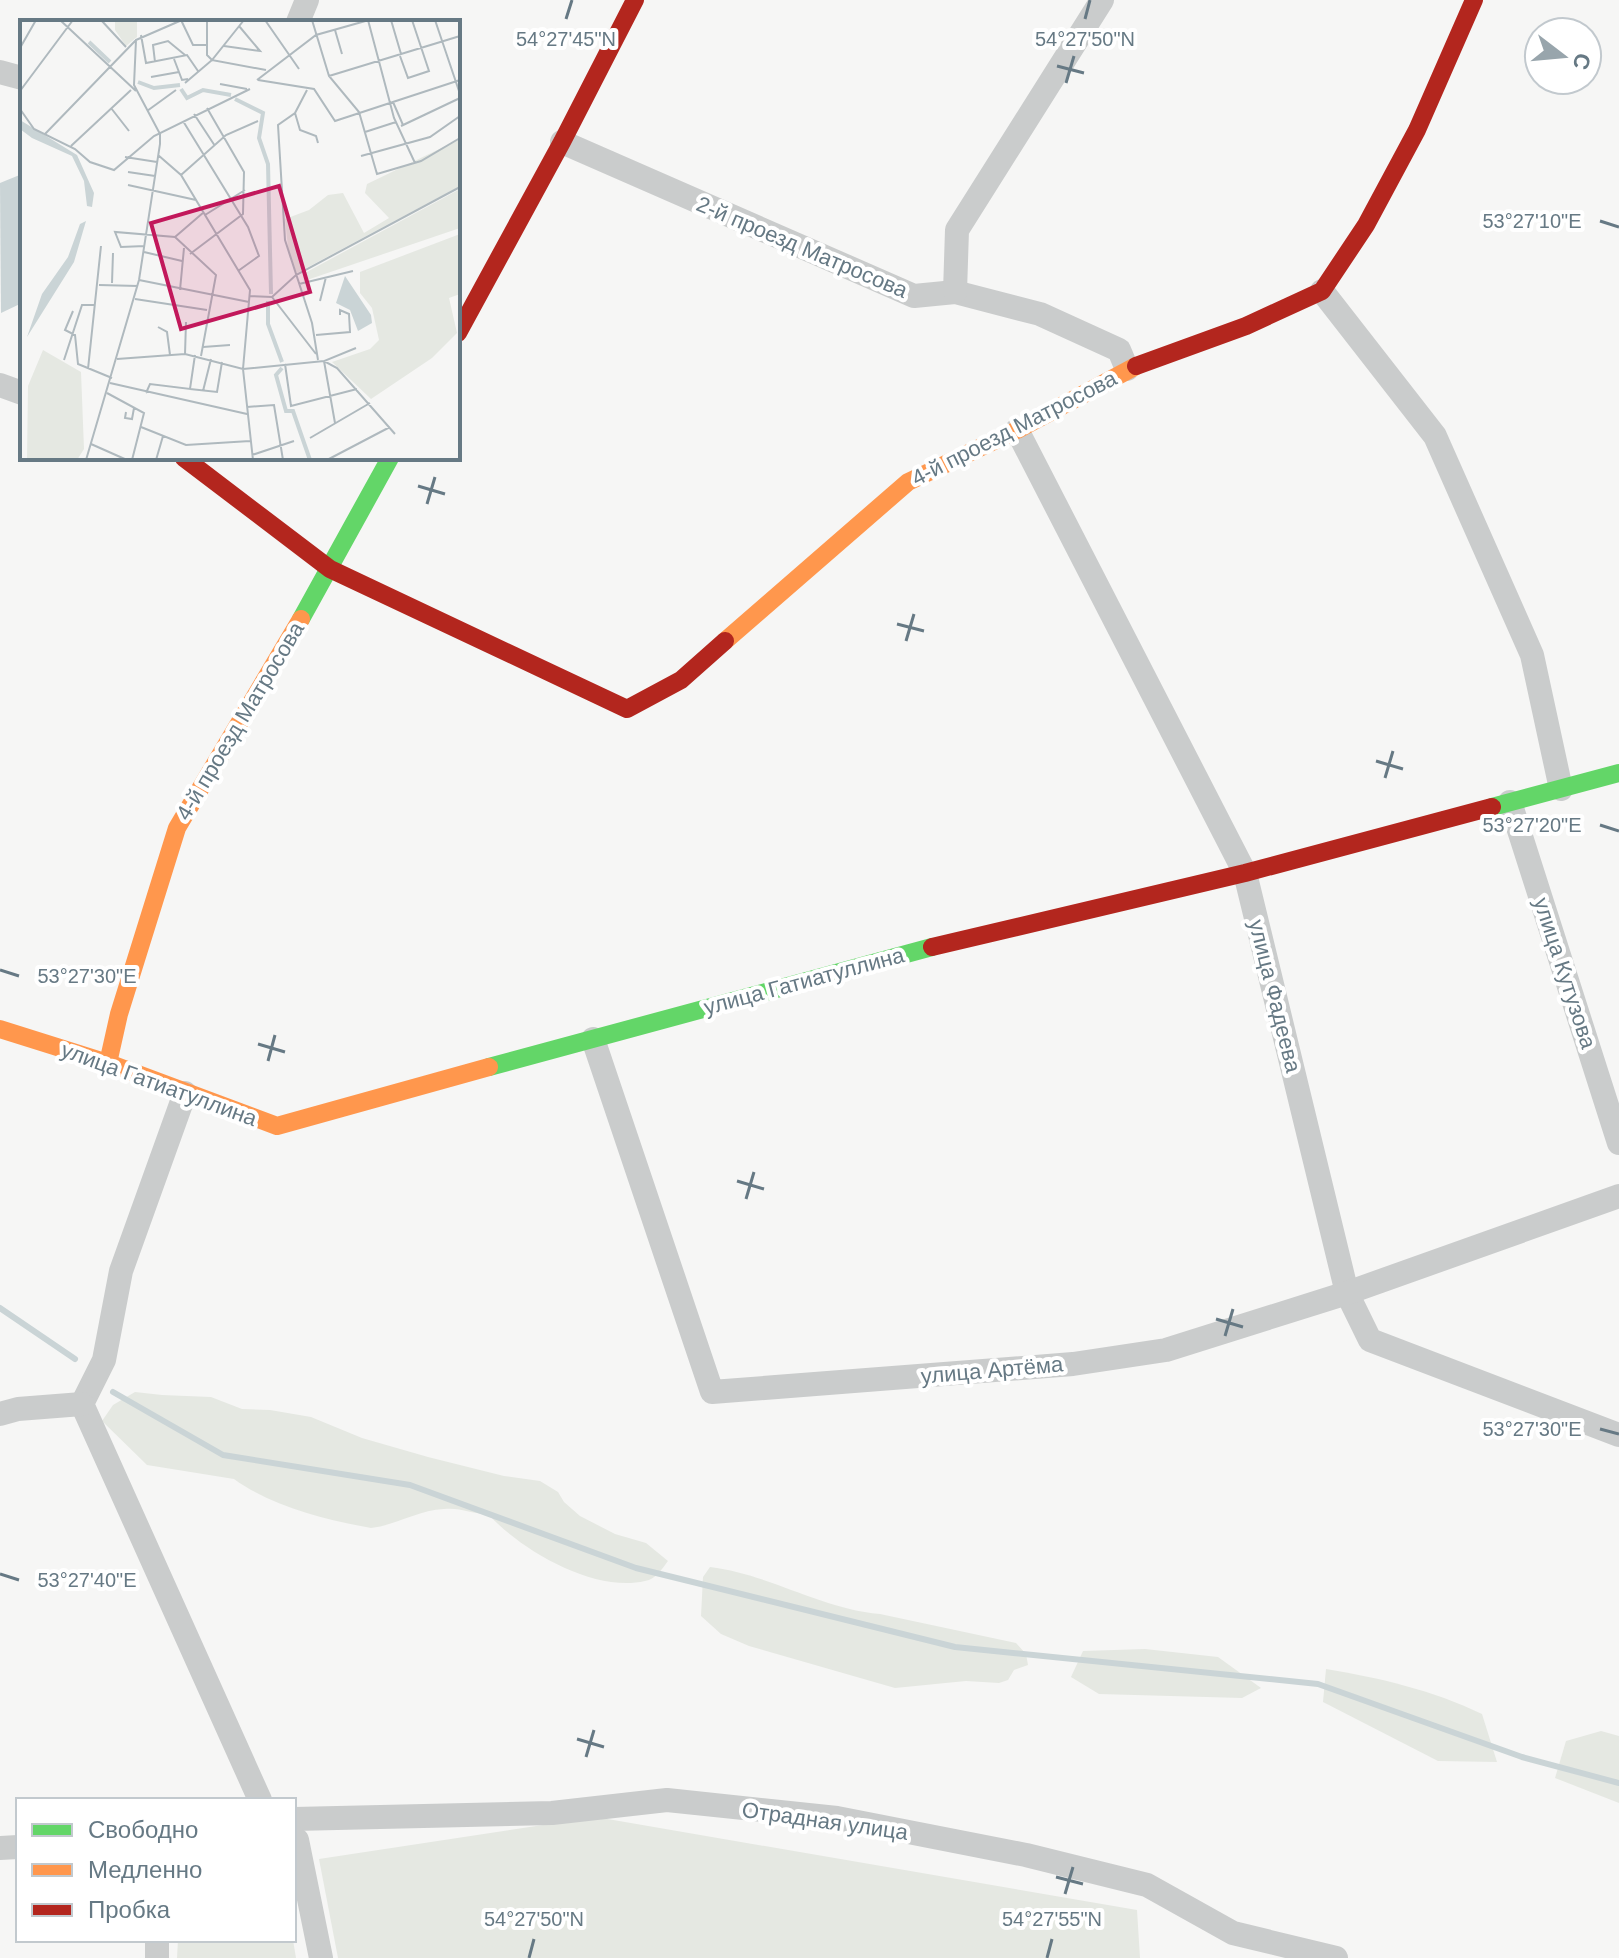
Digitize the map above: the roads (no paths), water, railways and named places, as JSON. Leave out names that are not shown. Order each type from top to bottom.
[{"type":"street","points":[[299,20],[307,0]]},
{"type":"street","points":[[460,329],[635,0]]},
{"type":"street","points":[[955,292],[957,230],[1102,0]]},
{"type":"street","points":[[1474,0],[1417,130],[1366,225],[1322,291],[1435,436],[1532,655],[1561,789]]},
{"type":"street","points":[[0,72],[20,77]]},
{"type":"street","name":"2-й проезд Матросова","points":[[562,142],[914,296],[955,292],[1053,320],[1119,350],[1127,369]]},
{"type":"street","name":"4-й проезд Матросова","points":[[187,460],[330,569],[627,709],[681,680],[908,482],[1017,430],[1127,369],[1246,326],[1322,291]]},
{"type":"street","points":[[0,385],[20,392]]},
{"type":"street","name":"улица Фадеева","points":[[1017,430],[1245,873],[1347,1293],[1370,1340],[1619,1435]]},
{"type":"street","name":"4-й проезд Матросова","points":[[108,1063],[119,1014],[177,828],[330,569],[389,460]]},
{"type":"street","name":"улица Гатиатуллина","points":[[0,1029],[108,1063],[277,1126],[954,940],[1245,873],[1619,773]]},
{"type":"street","name":"улица Кутузова","points":[[1510,802],[1619,1143]]},
{"type":"street","name":"улица Артёма","points":[[593,1039],[712,1392],[1073,1364],[1166,1350],[1347,1293],[1619,1196]]},
{"type":"street","points":[[82,1404],[104,1360],[121,1271],[185,1093]]},
{"type":"street","points":[[0,1414],[18,1409],[82,1404]]},
{"type":"street","points":[[82,1404],[259,1798]]},
{"type":"street","name":"Отрадная улица","points":[[296,1819],[552,1813],[667,1800],[837,1818],[1026,1855],[1147,1885],[1233,1933],[1336,1958]]},
{"type":"street","points":[[296,1839],[321,1958]]},
{"type":"waterway","points":[[0,1308],[75,1359]]},
{"type":"waterway","points":[[113,1392],[223,1455],[410,1485],[636,1568],[955,1647],[1318,1684],[1522,1757],[1619,1783]]}]
